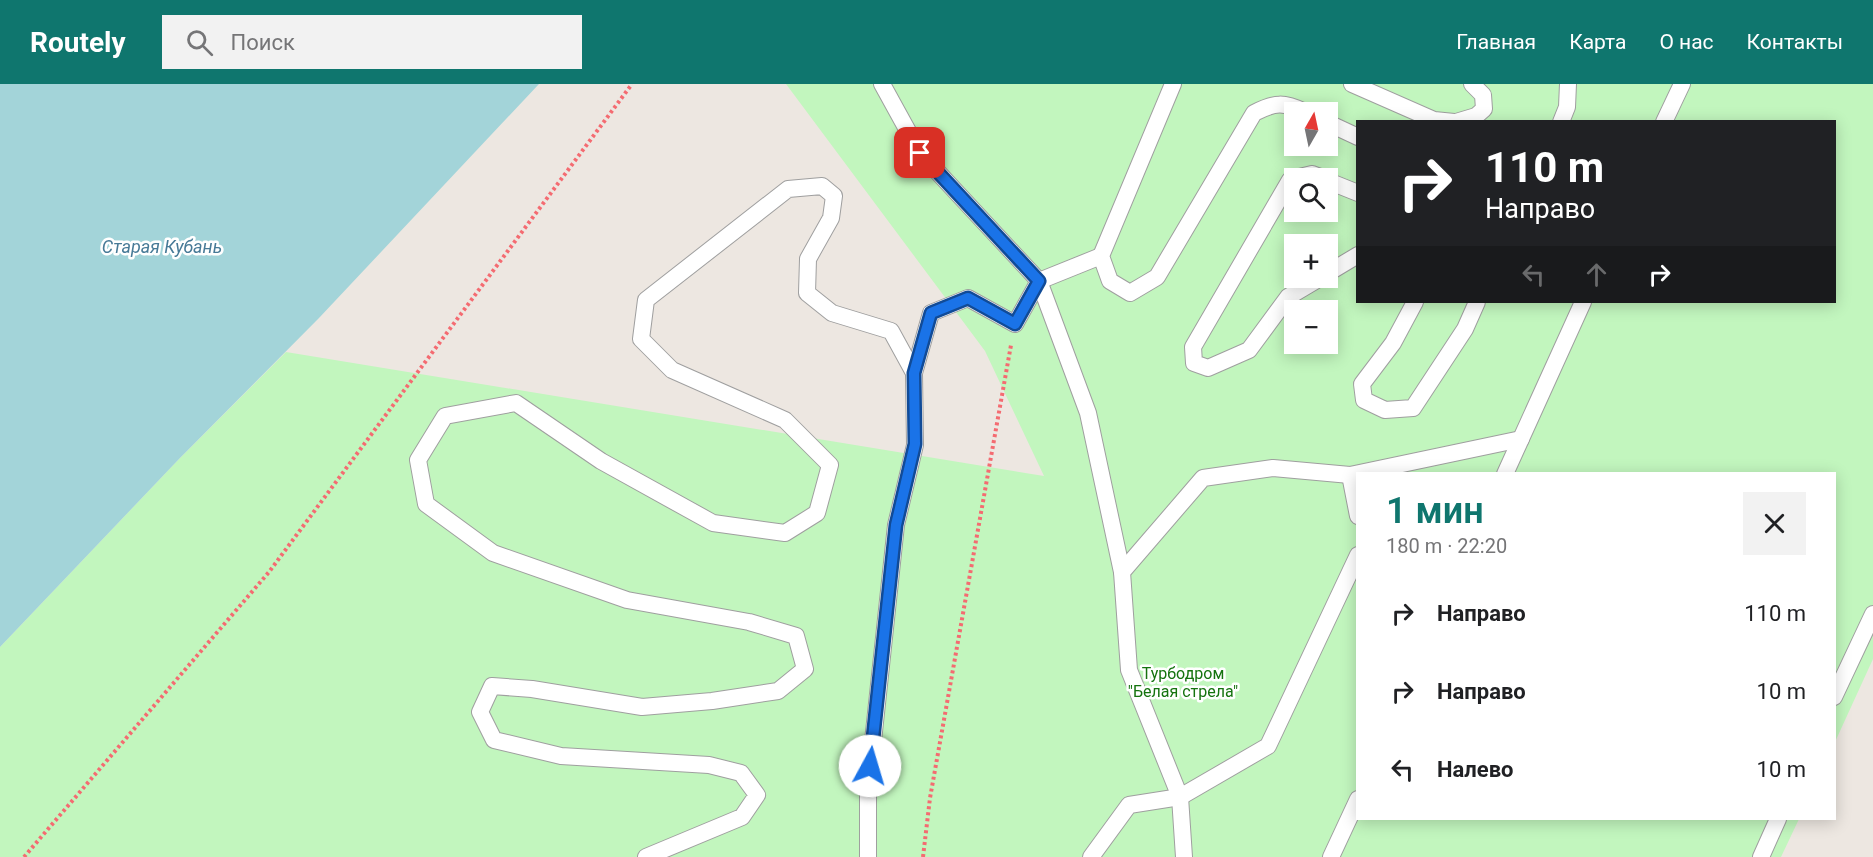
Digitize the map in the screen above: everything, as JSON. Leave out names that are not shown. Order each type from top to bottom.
[{"type":"lane","points":[[882,84],[920,153],[1039,281],[1088,413],[1122,572],[1129,670],[1180,797],[1184,857]]},
{"type":"lane","points":[[1173,84],[1101,256],[1110,281],[1130,294],[1157,277],[1254,113],[1272,103],[1284,105]]},
{"type":"lane","points":[[1352,84],[1434,120]]},
{"type":"lane","points":[[1462,120],[1476,116],[1484,109],[1483,95],[1472,84]]},
{"type":"lane","points":[[1562,120],[1567,107],[1568,84]]},
{"type":"lane","points":[[1666,120],[1682,84]]},
{"type":"lane","points":[[1338,128],[1356,137]]},
{"type":"lane","points":[[1338,184],[1356,192]]},
{"type":"lane","points":[[645,857],[742,817],[757,795],[741,773],[709,765],[561,756],[494,740],[480,712],[492,686],[532,689],[642,706],[712,701],[778,691],[805,669],[796,636],[749,622],[627,600],[493,553],[426,504],[418,460],[445,416],[516,403],[601,461],[713,523],[785,533],[817,513],[830,465],[785,420],[672,370],[641,339],[646,300],[788,189],[822,186],[834,196],[831,218],[808,259],[807,293],[832,313],[891,331],[914,373]]},
{"type":"lane","points":[[1284,190],[1193,347],[1194,363],[1208,368],[1249,350],[1288,297],[1303,288]]},
{"type":"lane","points":[[868,857],[868,788],[896,525],[915,444],[914,373],[931,313],[968,298],[1015,324],[1039,281],[1101,256]]},
{"type":"lane","points":[[1338,267],[1356,256]]},
{"type":"lane","points":[[1414,303],[1393,343],[1362,384],[1364,400],[1385,410],[1413,408],[1465,329],[1478,303]]},
{"type":"lane","points":[[1506,472],[1583,303]]},
{"type":"lane","points":[[1364,472],[1521,439]]},
{"type":"lane","points":[[1122,572],[1203,478],[1273,468],[1356,474]]},
{"type":"lane","points":[[1350,475],[1356,506]]},
{"type":"lane","points":[[1091,857],[1129,805],[1180,797],[1268,746],[1356,559]]},
{"type":"lane","points":[[1836,693],[1873,614]]},
{"type":"lane","points":[[1331,857],[1356,803]]},
{"type":"lane","points":[[1761,857],[1778,820]]},
{"type":"path","points":[[24,857],[269,572],[632,84]]},
{"type":"path","points":[[923,857],[930,798],[1015,324]]},
{"type":"green space","name":"Турбодром \"Белая стрела\"","points":[[786,84],[1873,84],[1873,659],[1836,740],[1836,472],[1356,472],[1356,820],[1799,820],[1781,857],[0,857],[0,647],[179,459],[286,352],[1044,476],[985,351]]},
{"type":"water","name":"Старая Кубань","points":[[0,84],[539,84],[319,318],[179,459],[0,647]]},
{"type":"route","points":[[870,766],[896,525],[915,444],[914,373],[931,313],[968,298],[1015,324],[1039,281],[920,153]]}]
